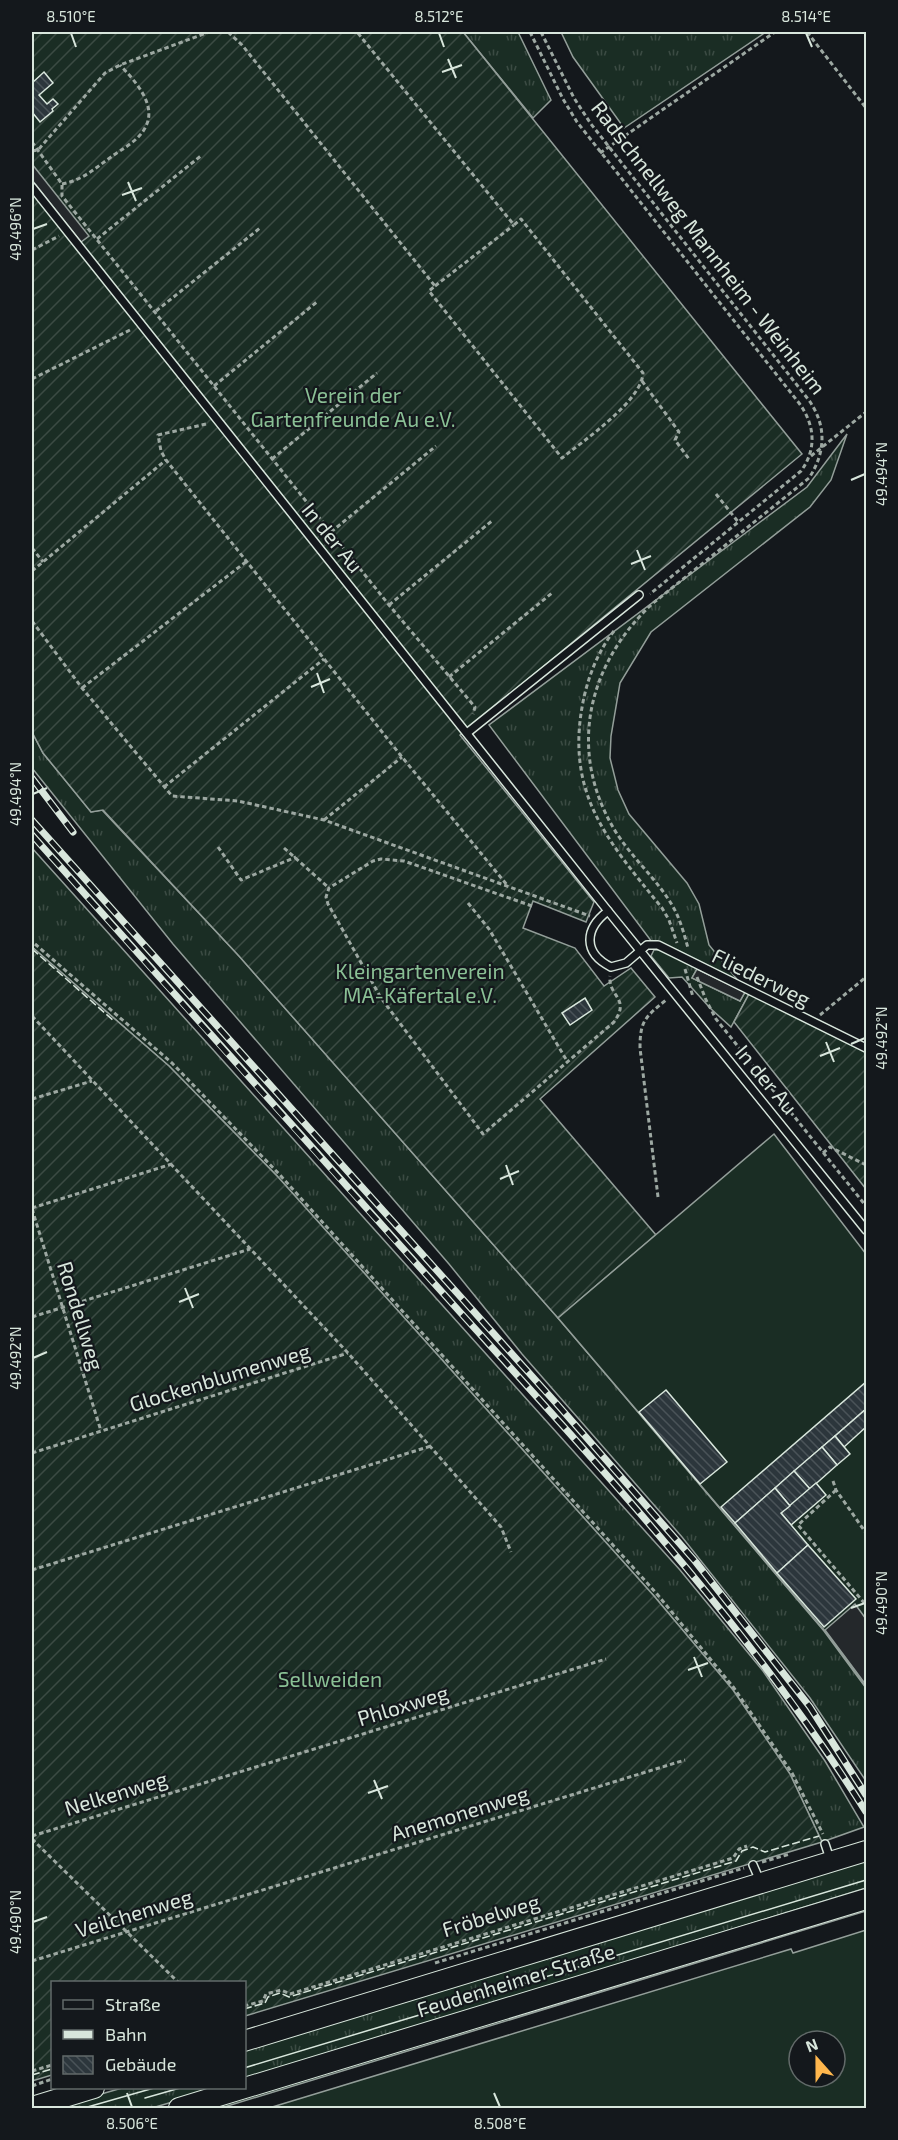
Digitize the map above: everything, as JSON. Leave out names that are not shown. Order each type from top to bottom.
[{"type":"main road","name":"Feudenheimer Straße","points":[[246,2040],[757,1874],[828,1853],[867,1851]]},
{"type":"main road","name":"Feudenheimer Straße","points":[[246,2089],[867,1899]]},
{"type":"main road","points":[[32,2107],[91,2089]]},
{"type":"main road","name":"Feudenheimer Straße","points":[[179,2109],[245,2089]]},
{"type":"lane","name":"In der Au","points":[[32,187],[608,911],[867,1230]]},
{"type":"lane","points":[[467,733],[641,597]]},
{"type":"lane","points":[[608,911],[598,918],[591,930],[590,947],[598,961],[611,967],[626,963],[641,950]]},
{"type":"lane","name":"Fliederweg","points":[[641,950],[647,945],[658,945],[867,1048]]},
{"type":"path","points":[[32,151],[38,150],[105,73],[120,65],[209,32]]},
{"type":"path","points":[[228,32],[242,45],[435,286]]},
{"type":"path","points":[[357,32],[514,225]]},
{"type":"path","points":[[530,32],[577,122],[806,412],[813,434],[809,457],[801,471],[739,523],[641,597]]},
{"type":"path","name":"Radschnellweg Mannheim - Weinheim","points":[[541,32],[574,98],[608,147],[815,408],[820,421],[822,447],[816,467],[800,487],[652,603],[624,633],[604,666],[592,702],[589,748],[591,770],[597,793],[614,830],[672,904],[703,994],[716,1019],[867,1206]]},
{"type":"path","points":[[600,153],[775,32]]},
{"type":"path","points":[[807,32],[867,108]]},
{"type":"path","points":[[62,184],[79,181],[137,138],[146,126],[149,113],[145,98],[135,80],[120,65]]},
{"type":"path","points":[[32,142],[62,184],[62,196],[389,605],[475,707],[467,733]]},
{"type":"path","points":[[97,239],[202,155]]},
{"type":"path","points":[[521,219],[643,373],[642,381],[617,414],[562,458],[429,291],[435,286],[521,219]]},
{"type":"path","points":[[156,311],[260,228]]},
{"type":"path","points":[[32,250],[67,232]]},
{"type":"path","points":[[214,386],[318,301]]},
{"type":"path","points":[[32,379],[141,324]]},
{"type":"path","points":[[272,459],[377,373]]},
{"type":"path","points":[[642,381],[679,432],[675,440],[689,459]]},
{"type":"path","points":[[809,457],[867,412]]},
{"type":"path","points":[[217,421],[158,435],[161,451],[166,460],[402,757],[508,886]]},
{"type":"path","points":[[331,532],[436,446]]},
{"type":"path","points":[[32,571],[166,460]]},
{"type":"path","points":[[716,494],[739,523]]},
{"type":"path","points":[[389,605],[493,520]]},
{"type":"path","points":[[32,548],[43,562]]},
{"type":"path","points":[[82,688],[247,561]]},
{"type":"path","points":[[449,677],[552,593]]},
{"type":"path","points":[[32,621],[82,688],[172,796],[238,801],[324,820],[598,918]]},
{"type":"path","points":[[617,627],[601,651],[585,692],[579,724],[583,780],[587,798],[609,841],[669,920],[681,957]]},
{"type":"path","points":[[164,787],[324,659]]},
{"type":"path","points":[[324,820],[402,757]]},
{"type":"path","points":[[218,847],[242,880],[296,858]]},
{"type":"path","points":[[284,848],[329,888]]},
{"type":"path","points":[[532,906],[404,861],[381,859],[373,861],[329,888],[326,897],[381,998],[483,1134],[614,1022],[620,1013],[621,1003],[609,982],[611,967]]},
{"type":"path","points":[[468,903],[489,929],[567,1061]]},
{"type":"path","points":[[35,945],[172,1063],[280,1175],[649,1585],[734,1688],[792,1773],[823,1834]]},
{"type":"path","points":[[812,1021],[867,977]]},
{"type":"path","points":[[658,1197],[640,1048],[640,1029],[650,1014],[675,993]]},
{"type":"path","points":[[32,1016],[348,1353],[501,1527],[511,1552]]},
{"type":"path","points":[[32,1099],[92,1081]]},
{"type":"path","points":[[830,1147],[867,1165]]},
{"type":"path","points":[[32,1209],[172,1164]]},
{"type":"path","name":"Rondellweg","points":[[32,1209],[101,1431]]},
{"type":"path","points":[[32,1317],[250,1249]]},
{"type":"path","name":"Glockenblumenweg","points":[[32,1453],[348,1353]]},
{"type":"path","points":[[32,1570],[431,1446]]},
{"type":"path","points":[[833,1480],[836,1490],[867,1533]]},
{"type":"path","points":[[836,1490],[798,1525],[867,1605]]},
{"type":"path","name":"Phloxweg","points":[[208,1781],[606,1659]]},
{"type":"path","name":"Anemonenweg","points":[[244,1896],[685,1760]]},
{"type":"path","name":"Nelkenweg","points":[[32,1837],[208,1781]]},
{"type":"path","points":[[32,1837],[176,1981]]},
{"type":"path","name":"Fröbelweg","points":[[246,2005],[263,2001],[266,1994],[280,1990],[290,1994],[721,1861],[732,1857],[739,1849],[747,1846]]},
{"type":"path","points":[[425,1965],[757,1874],[794,1853]]},
{"type":"path","name":"Veilchenweg","points":[[32,1961],[244,1896]]},
{"type":"path","points":[[32,2071],[51,2065]]},
{"type":"path","points":[[32,2086],[51,2079]]},
{"type":"green space","name":"Verein der Gartenfreunde Au e.V.","points":[[32,32],[463,32],[802,454],[460,735],[594,902],[586,922],[533,901],[523,928],[575,948],[604,986],[631,968],[655,997],[540,1099],[656,1235],[558,1318],[239,956],[103,810],[91,812],[43,753],[32,732]]},
{"type":"green space","points":[[463,32],[518,32],[551,100],[533,118]]},
{"type":"green space","points":[[561,32],[766,32],[624,128],[573,57]]},
{"type":"green space","points":[[847,434],[831,480],[810,507],[651,632],[620,683],[611,736],[610,758],[618,790],[629,814],[687,883],[699,904],[709,945],[749,994],[731,1027],[682,977],[669,978],[651,956],[654,950],[658,950],[489,725],[807,487]],"holes":[[[697,969],[745,992],[740,1001],[692,978]]]},
{"type":"green space","points":[[32,732],[43,753],[91,812],[102,810],[239,956],[558,1318],[824,1631],[866,1688],[866,1781],[810,1698],[682,1537],[522,1354],[449,1264],[173,944],[32,768]]},
{"type":"green space","points":[[32,848],[680,1570],[763,1671],[825,1761],[864,1827],[822,1842],[790,1774],[733,1690],[654,1596],[278,1177],[169,1066],[32,947]]},
{"type":"green space","name":"Sellweiden","points":[[32,947],[169,1066],[278,1177],[654,1596],[733,1690],[790,1774],[822,1842],[246,2016],[246,1981],[51,1981],[51,2075],[32,2081]]},
{"type":"green space","points":[[749,994],[866,1052],[866,1189],[734,1022]]},
{"type":"green space","points":[[774,1134],[866,1254],[866,1687],[825,1631],[558,1318]]},
{"type":"green space","points":[[866,1860],[866,1888],[246,2080],[246,2050]]},
{"type":"green space","points":[[866,1907],[866,1911],[221,2108],[209,2108]]},
{"type":"green space","points":[[866,1930],[866,2108],[269,2108],[791,1949],[793,1953]]},
{"type":"green space","points":[[119,2089],[217,2089],[152,2108],[53,2108]]},
{"type":"shaded area","points":[[32,164],[89,236],[81,242],[32,180]]},
{"type":"shaded area","points":[[697,969],[745,992],[740,1001],[692,978]]},
{"type":"shaded area","points":[[855,1604],[866,1619],[866,1685],[825,1630]]},
{"type":"building","points":[[44,72],[53,83],[39,95],[47,104],[53,99],[58,104],[40,122],[32,112],[32,83]]},
{"type":"building","points":[[585,998],[592,1010],[570,1025],[562,1013]]},
{"type":"building","points":[[866,1382],[866,1409],[735,1523],[721,1507]]},
{"type":"building","points":[[666,1390],[727,1462],[700,1484],[639,1412]]},
{"type":"building","points":[[866,1409],[866,1427],[844,1447],[835,1436]]},
{"type":"building","points":[[835,1436],[850,1454],[837,1465],[822,1447]]},
{"type":"building","points":[[822,1447],[837,1465],[810,1489],[794,1471]]},
{"type":"building","points":[[794,1471],[810,1489],[790,1506],[775,1488]]},
{"type":"building","points":[[816,1483],[826,1495],[791,1525],[781,1513]]},
{"type":"building","points":[[775,1488],[790,1506],[781,1513],[808,1545],[777,1573],[735,1523]]},
{"type":"building","points":[[808,1545],[856,1599],[824,1627],[777,1573]]},
{"type":"tram line","points":[[246,2067],[866,1880]]},
{"type":"tram line","points":[[84,2108],[150,2089]]},
{"type":"tram line","points":[[145,2098],[176,2089]]},
{"type":"railway","points":[[32,778],[73,832]]},
{"type":"railway","points":[[32,820],[695,1561],[810,1707],[866,1795]]},
{"type":"railway","points":[[32,835],[568,1431],[674,1553],[774,1679],[866,1812]]},
{"type":"fence","points":[[32,949],[114,1021]]},
{"type":"fence","points":[[246,2008],[265,2003],[268,1997],[280,1993],[289,1997],[736,1861],[742,1851],[753,1847],[765,1852],[819,1836]]},
{"type":"fence","points":[[32,2075],[51,2069]]},
{"type":"park label","name":"Kleingartenverein MA-Käfertal e.V.","points":[[420,984]]}]
